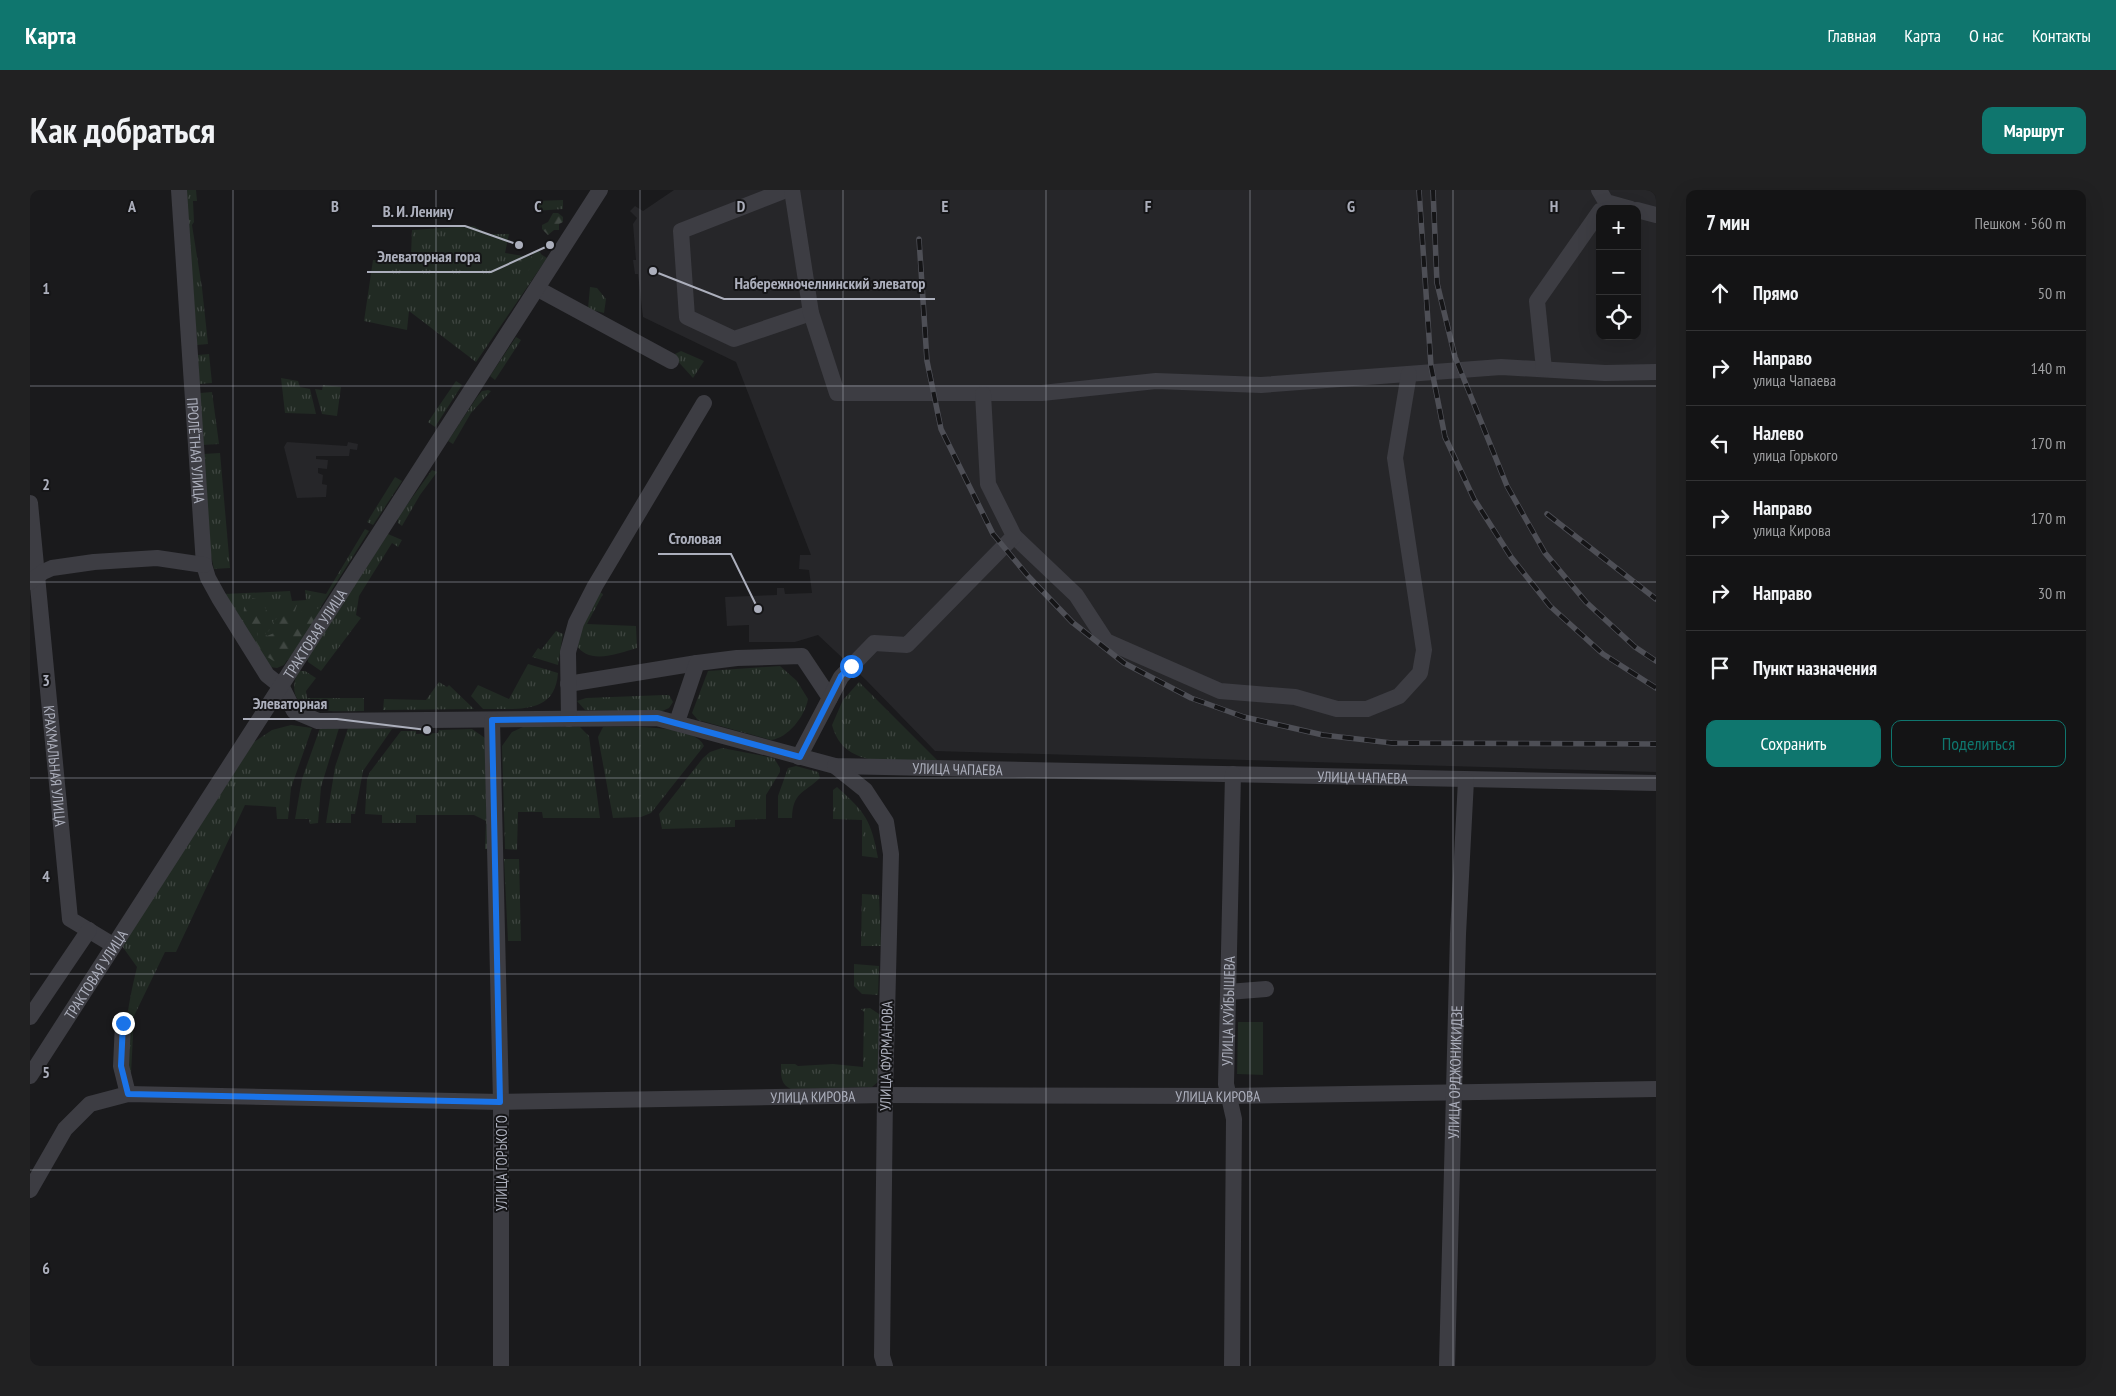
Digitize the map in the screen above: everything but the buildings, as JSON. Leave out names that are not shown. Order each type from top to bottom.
[{"type":"street","name":"ПРОЛЁТНАЯ УЛИЦА","points":[[179,190],[204,565],[208,578],[232,620],[267,675],[282,687]]},
{"type":"street","name":"ТРАКТОВАЯ УЛИЦА","points":[[30,1076],[113,945],[282,687],[378,532],[538,289],[600,190]]},
{"type":"street","points":[[786,190],[681,231],[688,317],[734,339],[811,313]]},
{"type":"street","points":[[792,190],[811,313],[837,393],[1042,394],[1156,381],[1261,385],[1501,366],[1605,374],[1656,372]]},
{"type":"street","points":[[1544,369],[1537,301],[1602,203]]},
{"type":"street","points":[[1641,211],[1656,215]]},
{"type":"street","points":[[538,289],[671,361]]},
{"type":"street","points":[[983,394],[988,484],[1014,536],[1076,595],[1106,641],[1220,691],[1295,697],[1337,709],[1367,709],[1399,696],[1420,673],[1424,650],[1395,458],[1409,374]]},
{"type":"street","points":[[569,719],[568,652],[576,623],[595,586],[704,404]]},
{"type":"street","name":"КРАХМАЛЬНАЯ УЛИЦА","points":[[30,502],[33,580],[70,919],[113,945]]},
{"type":"street","points":[[800,757],[841,676],[874,642],[907,645],[1014,536]]},
{"type":"street","points":[[33,580],[52,568],[94,562],[157,558],[204,565]]},
{"type":"street","points":[[568,684],[737,658],[802,656],[830,698]]},
{"type":"street","points":[[677,722],[697,663]]},
{"type":"street","name":"УЛИЦА ЧАПАЕВА","points":[[282,687],[294,710],[318,721],[657,718],[835,766],[1656,783]]},
{"type":"street","name":"УЛИЦА ГОРЬКОГО","points":[[492,720],[500,1102],[501,1366]]},
{"type":"street","name":"УЛИЦА ФУРМАНОВА","points":[[835,766],[865,790],[886,822],[891,854],[885,1095],[882,1356],[885,1366]]},
{"type":"street","name":"УЛИЦА КУЙБЫШЕВА","points":[[1232,1366],[1234,1119],[1226,1084],[1233,774]]},
{"type":"street","name":"УЛИЦА ОРДЖОНИКИДЗЕ","points":[[1447,1366],[1454,1092],[1466,780]]},
{"type":"street","points":[[30,1017],[89,930]]},
{"type":"street","points":[[1228,992],[1266,989]]},
{"type":"street","points":[[123,1023],[121,1066],[128,1094]]},
{"type":"street","name":"УЛИЦА КИРОВА","points":[[30,1190],[65,1129],[90,1104],[128,1094],[500,1102],[885,1095],[1230,1096],[1656,1089]]},
{"type":"shaded area","points":[[674,190],[1656,190],[1656,772],[935,751],[866,680],[818,635],[795,642],[749,642],[749,625],[727,626],[725,597],[777,595],[777,588],[784,588],[785,594],[812,593],[809,570],[799,569],[800,555],[811,555],[736,362],[643,317],[638,274],[635,274],[633,260],[636,260],[633,224],[637,218],[630,211],[635,206],[643,211]]},
{"type":"shaded area","points":[[287,442],[347,446],[348,442],[358,444],[357,450],[350,449],[349,456],[316,456],[316,459],[328,460],[327,469],[318,468],[318,473],[323,475],[322,484],[327,485],[326,497],[297,498],[284,447]]},
{"type":"green space","points":[[184,190],[196,190],[197,201],[193,201],[194,222],[192,225],[202,288],[208,344],[197,345]]},
{"type":"green space","points":[[563,200],[563,209],[535,211],[535,201]]},
{"type":"green space","points":[[553,213],[558,213],[563,217],[563,222],[559,224],[559,230],[554,230],[548,235],[542,229],[542,225],[548,222]]},
{"type":"green space","points":[[474,226],[487,234],[509,234],[505,253],[530,257],[539,253],[547,258],[476,362],[409,311],[407,330],[364,321],[373,260],[397,262],[397,255],[411,255],[412,230]]},
{"type":"green space","points":[[539,250],[543,258],[537,264],[530,262],[529,270],[526,272],[517,268],[518,262],[522,258],[528,254],[532,258],[533,251]]},
{"type":"green space","points":[[590,287],[597,288],[606,299],[604,313],[588,309]]},
{"type":"green space","points":[[516,337],[521,340],[495,380],[490,376]]},
{"type":"green space","points":[[681,351],[704,361],[693,378],[674,357],[675,354]]},
{"type":"green space","points":[[209,354],[212,383],[199,384],[198,355]]},
{"type":"green space","points":[[281,378],[298,381],[300,387],[310,389],[316,414],[285,413]]},
{"type":"green space","points":[[456,381],[462,385],[435,427],[428,422]]},
{"type":"green space","points":[[323,385],[341,387],[337,416],[322,414],[315,389],[322,390]]},
{"type":"green space","points":[[482,391],[491,391],[471,413],[453,444],[448,441],[477,397]]},
{"type":"green space","points":[[212,392],[219,444],[203,445],[200,393]]},
{"type":"green space","points":[[220,453],[230,568],[214,569],[208,541],[203,454]]},
{"type":"green space","points":[[432,470],[437,472],[420,495],[402,526],[398,523],[398,517]]},
{"type":"green space","points":[[395,477],[402,481],[373,525],[367,522]]},
{"type":"green space","points":[[365,529],[369,531],[284,665],[277,668],[270,667],[224,594],[290,591],[292,601],[306,600],[305,590],[326,594]]},
{"type":"green space","points":[[388,534],[402,540],[398,547],[392,543],[359,596],[356,615],[361,618],[321,671],[308,662],[307,656]]},
{"type":"green space","points":[[598,591],[603,594],[587,624],[636,626],[637,648],[613,655],[596,656],[588,655],[581,651],[576,644],[581,624]]},
{"type":"green space","points":[[251,598],[256,599],[258,604],[264,606],[267,611],[263,615],[269,617],[265,625],[270,627],[269,631],[265,633],[267,636],[274,633],[277,635],[273,621],[278,618],[277,613],[283,612],[282,607],[289,603],[297,605],[295,611],[297,616],[307,607],[311,611],[319,608],[321,611],[290,659],[275,662],[266,656],[265,660],[253,636],[258,636],[257,632],[252,631],[250,625],[248,629],[243,626],[244,607],[248,604],[247,600]]},
{"type":"green space","points":[[556,631],[563,634],[558,665],[532,657],[538,648],[541,650]]},
{"type":"green space","points":[[528,664],[558,673],[555,687],[550,697],[542,703],[520,709],[483,709],[471,696],[478,685],[509,699]]},
{"type":"green space","points":[[780,666],[797,681],[808,699],[795,725],[784,735],[771,740],[698,720],[692,713],[708,671]]},
{"type":"green space","points":[[298,671],[305,671],[316,678],[306,691],[307,698],[364,698],[364,711],[326,711],[313,709],[303,704],[296,697],[294,686]]},
{"type":"green space","points":[[439,682],[447,687],[449,685],[474,709],[383,710],[384,699],[426,700]]},
{"type":"green space","points":[[859,682],[937,760],[875,760],[861,757],[848,750],[838,740],[832,725],[843,700]]},
{"type":"green space","points":[[669,695],[673,702],[669,708],[660,712],[585,710],[577,701],[586,698]]},
{"type":"green space","points":[[291,725],[312,728],[291,788],[288,819],[277,819],[276,807],[245,805],[176,952],[165,952],[134,1016],[131,1074],[125,1052],[125,1038],[126,1022],[137,967],[122,946],[254,742],[272,730]]},
{"type":"green space","points":[[523,727],[580,727],[589,736],[600,818],[543,818],[542,812],[518,812],[517,850],[505,849],[502,746],[512,732]]},
{"type":"green space","points":[[603,727],[642,727],[674,730],[698,739],[704,746],[651,813],[641,817],[613,818],[598,737]]},
{"type":"green space","points":[[320,728],[339,728],[321,787],[318,823],[310,824],[309,819],[295,819],[302,779]]},
{"type":"green space","points":[[348,728],[392,729],[363,771],[355,814],[351,814],[351,823],[326,823],[335,767]]},
{"type":"green space","points":[[472,729],[485,738],[489,849],[485,849],[486,821],[474,815],[416,815],[416,823],[382,823],[382,815],[365,814],[367,779],[370,772],[401,731],[416,731],[416,734],[438,733],[439,730]]},
{"type":"green space","points":[[722,748],[774,758],[780,768],[780,772],[766,795],[766,819],[735,820],[735,827],[662,829],[659,814],[703,758],[710,752]]},
{"type":"green space","points":[[796,766],[818,772],[820,778],[797,798],[794,803],[792,818],[778,818],[778,796],[788,768]]},
{"type":"green space","points":[[837,787],[855,804],[866,818],[873,835],[878,858],[862,856],[862,820],[833,819],[833,790]]},
{"type":"green space","points":[[504,859],[519,859],[521,941],[508,941]]},
{"type":"green space","points":[[862,894],[879,895],[881,946],[861,946]]},
{"type":"green space","points":[[854,964],[879,966],[878,995],[862,994],[854,986]]},
{"type":"green space","points":[[870,1008],[879,1014],[879,1081],[872,1087],[791,1089],[785,1085],[782,1079],[781,1064],[795,1064],[798,1066],[833,1064],[863,1067],[864,1012],[861,1009]]},
{"type":"green space","points":[[1238,1022],[1263,1022],[1263,1075],[1237,1074]]},
{"type":"railway","points":[[1419,190],[1431,366],[1445,437],[1474,499],[1511,557],[1550,606],[1603,654],[1656,688]]},
{"type":"railway","points":[[1433,190],[1437,283],[1455,357],[1507,486],[1545,553],[1586,602],[1635,647],[1656,661]]},
{"type":"railway","points":[[919,239],[927,361],[941,429],[993,534],[1028,576],[1072,622],[1124,663],[1191,698],[1244,717],[1323,735],[1392,743],[1656,744]]},
{"type":"railway","points":[[1547,514],[1656,599]]},
{"type":"place","name":"В. И. Ленину","points":[[519,245]]},
{"type":"place","name":"Элеваторная гора","points":[[550,245]]},
{"type":"place","name":"Набережночелнинский элеватор","points":[[653,271]]},
{"type":"place","name":"Столовая","points":[[758,609]]},
{"type":"place","name":"Элеваторная","points":[[427,730]]},
{"type":"route","points":[[123,1023],[121,1066],[128,1094],[500,1102],[492,720],[657,718],[800,757],[841,676],[851,666]]}]
